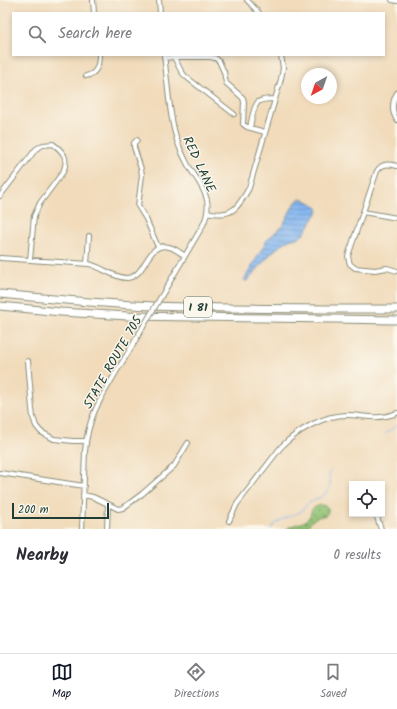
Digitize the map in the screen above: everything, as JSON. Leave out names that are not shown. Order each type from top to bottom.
[{"type":"highway","name":"I 81","points":[[0,294],[155,306],[397,309]]},
{"type":"highway","name":"I 81","points":[[0,306],[78,314],[128,316],[397,320]]},
{"type":"street","points":[[93,0],[94,12]]},
{"type":"street","points":[[159,0],[160,12]]},
{"type":"street","points":[[247,0],[258,12]]},
{"type":"street","points":[[392,0],[397,1]]},
{"type":"street","points":[[86,76],[92,74],[96,69],[98,65],[98,56]]},
{"type":"street","points":[[164,56],[174,58],[210,58],[218,60],[224,72],[226,84],[244,98],[242,123],[250,128],[265,132]]},
{"type":"street","name":"RED LANE","points":[[162,295],[204,224],[208,205],[202,187],[184,157],[177,139],[171,114],[164,56]]},
{"type":"street","points":[[207,212],[225,214],[232,211],[246,193],[251,182],[275,99],[282,71],[281,56]]},
{"type":"street","points":[[174,58],[185,76],[234,114]]},
{"type":"street","points":[[397,93],[393,107],[397,120]]},
{"type":"street","points":[[250,128],[258,102],[267,99],[275,99]]},
{"type":"street","points":[[136,140],[134,147],[142,175],[138,206],[146,219],[158,248]]},
{"type":"street","points":[[0,196],[36,148],[54,144],[63,153],[66,161],[66,167],[40,203],[32,222],[30,260]]},
{"type":"street","points":[[397,166],[388,164],[379,168],[348,254],[350,264],[355,268],[375,270],[387,268],[397,271]]},
{"type":"street","points":[[363,212],[397,218]]},
{"type":"street","points":[[87,264],[89,236]]},
{"type":"street","points":[[0,258],[96,265],[120,277],[127,278],[138,273],[153,251],[158,248],[164,246],[170,247],[185,256]]},
{"type":"street","name":"STATE ROUTE 705","points":[[86,441],[90,421],[97,405],[162,295]]},
{"type":"street","points":[[28,361],[33,417],[36,426],[49,437],[58,440],[86,441],[82,529]]},
{"type":"street","points":[[229,521],[237,504],[281,447],[299,432],[321,421],[340,415],[371,418],[397,413]]},
{"type":"street","points":[[83,495],[93,497],[118,509],[123,508],[142,494],[174,466],[188,443]]},
{"type":"street","points":[[0,473],[84,486]]},
{"type":"street","points":[[107,529],[108,504]]},
{"type":"street","points":[[377,517],[381,529]]},
{"type":"green space","points":[[323,505],[328,508],[327,514],[314,519],[306,529],[287,529],[305,521],[310,516],[312,509]]},
{"type":"water","points":[[299,199],[310,202],[319,210],[303,235],[287,241],[280,246],[247,281],[244,280],[267,240],[283,225],[293,206]]},
{"type":"waterway","points":[[385,434],[397,425]]},
{"type":"waterway","points":[[271,529],[280,520],[301,512],[305,506],[325,494],[329,489],[330,471]]}]
